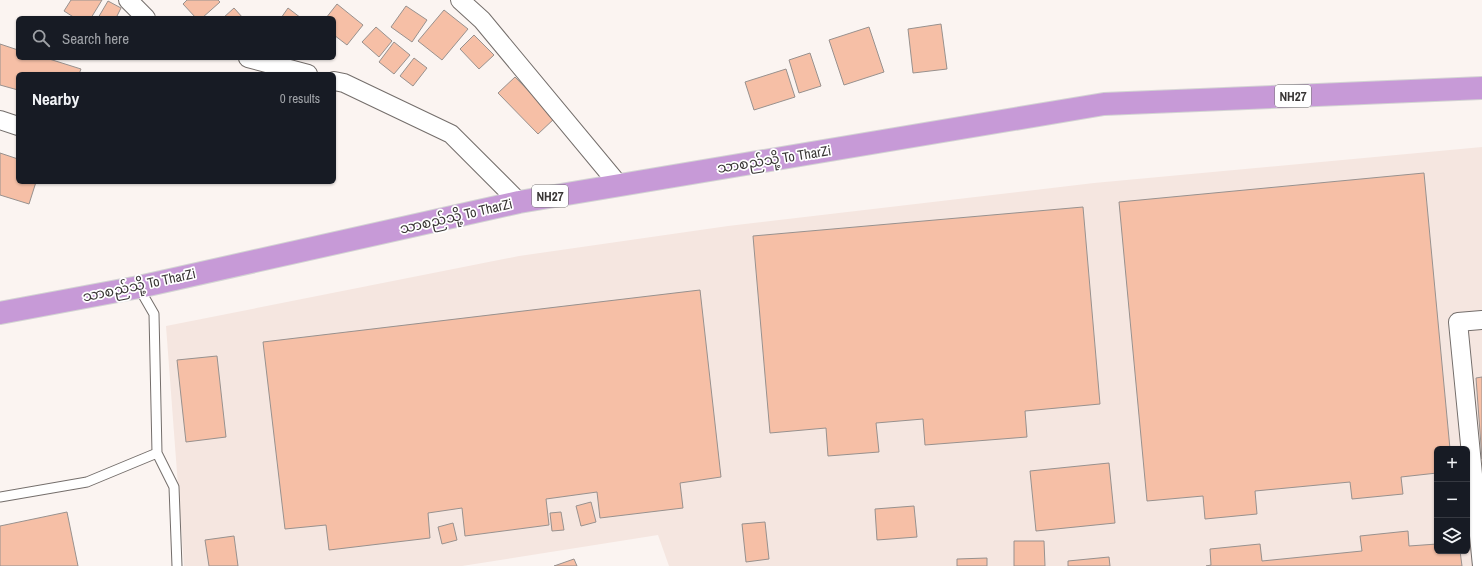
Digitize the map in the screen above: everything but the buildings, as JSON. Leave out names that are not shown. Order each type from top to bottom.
[{"type":"highway","name":"သာစည်သို့ To TharZi","points":[[0,313],[139,286],[519,202],[1104,104],[1482,88]]},
{"type":"street","points":[[128,0],[144,16]]},
{"type":"street","points":[[460,0],[482,20],[618,185]]},
{"type":"street","points":[[256,60],[300,72]]},
{"type":"street","points":[[336,81],[344,83],[451,134],[519,202]]},
{"type":"street","points":[[0,120],[16,125]]},
{"type":"street","points":[[1482,320],[1458,322],[1482,566]]},
{"type":"lane","points":[[139,286],[154,314],[157,453],[174,487],[177,566]]},
{"type":"lane","points":[[0,497],[87,482],[157,453]]},
{"type":"shaded area","points":[[1482,147],[1482,566],[669,566],[658,535],[462,566],[184,566],[166,326],[519,256],[728,226],[1094,183]]}]
